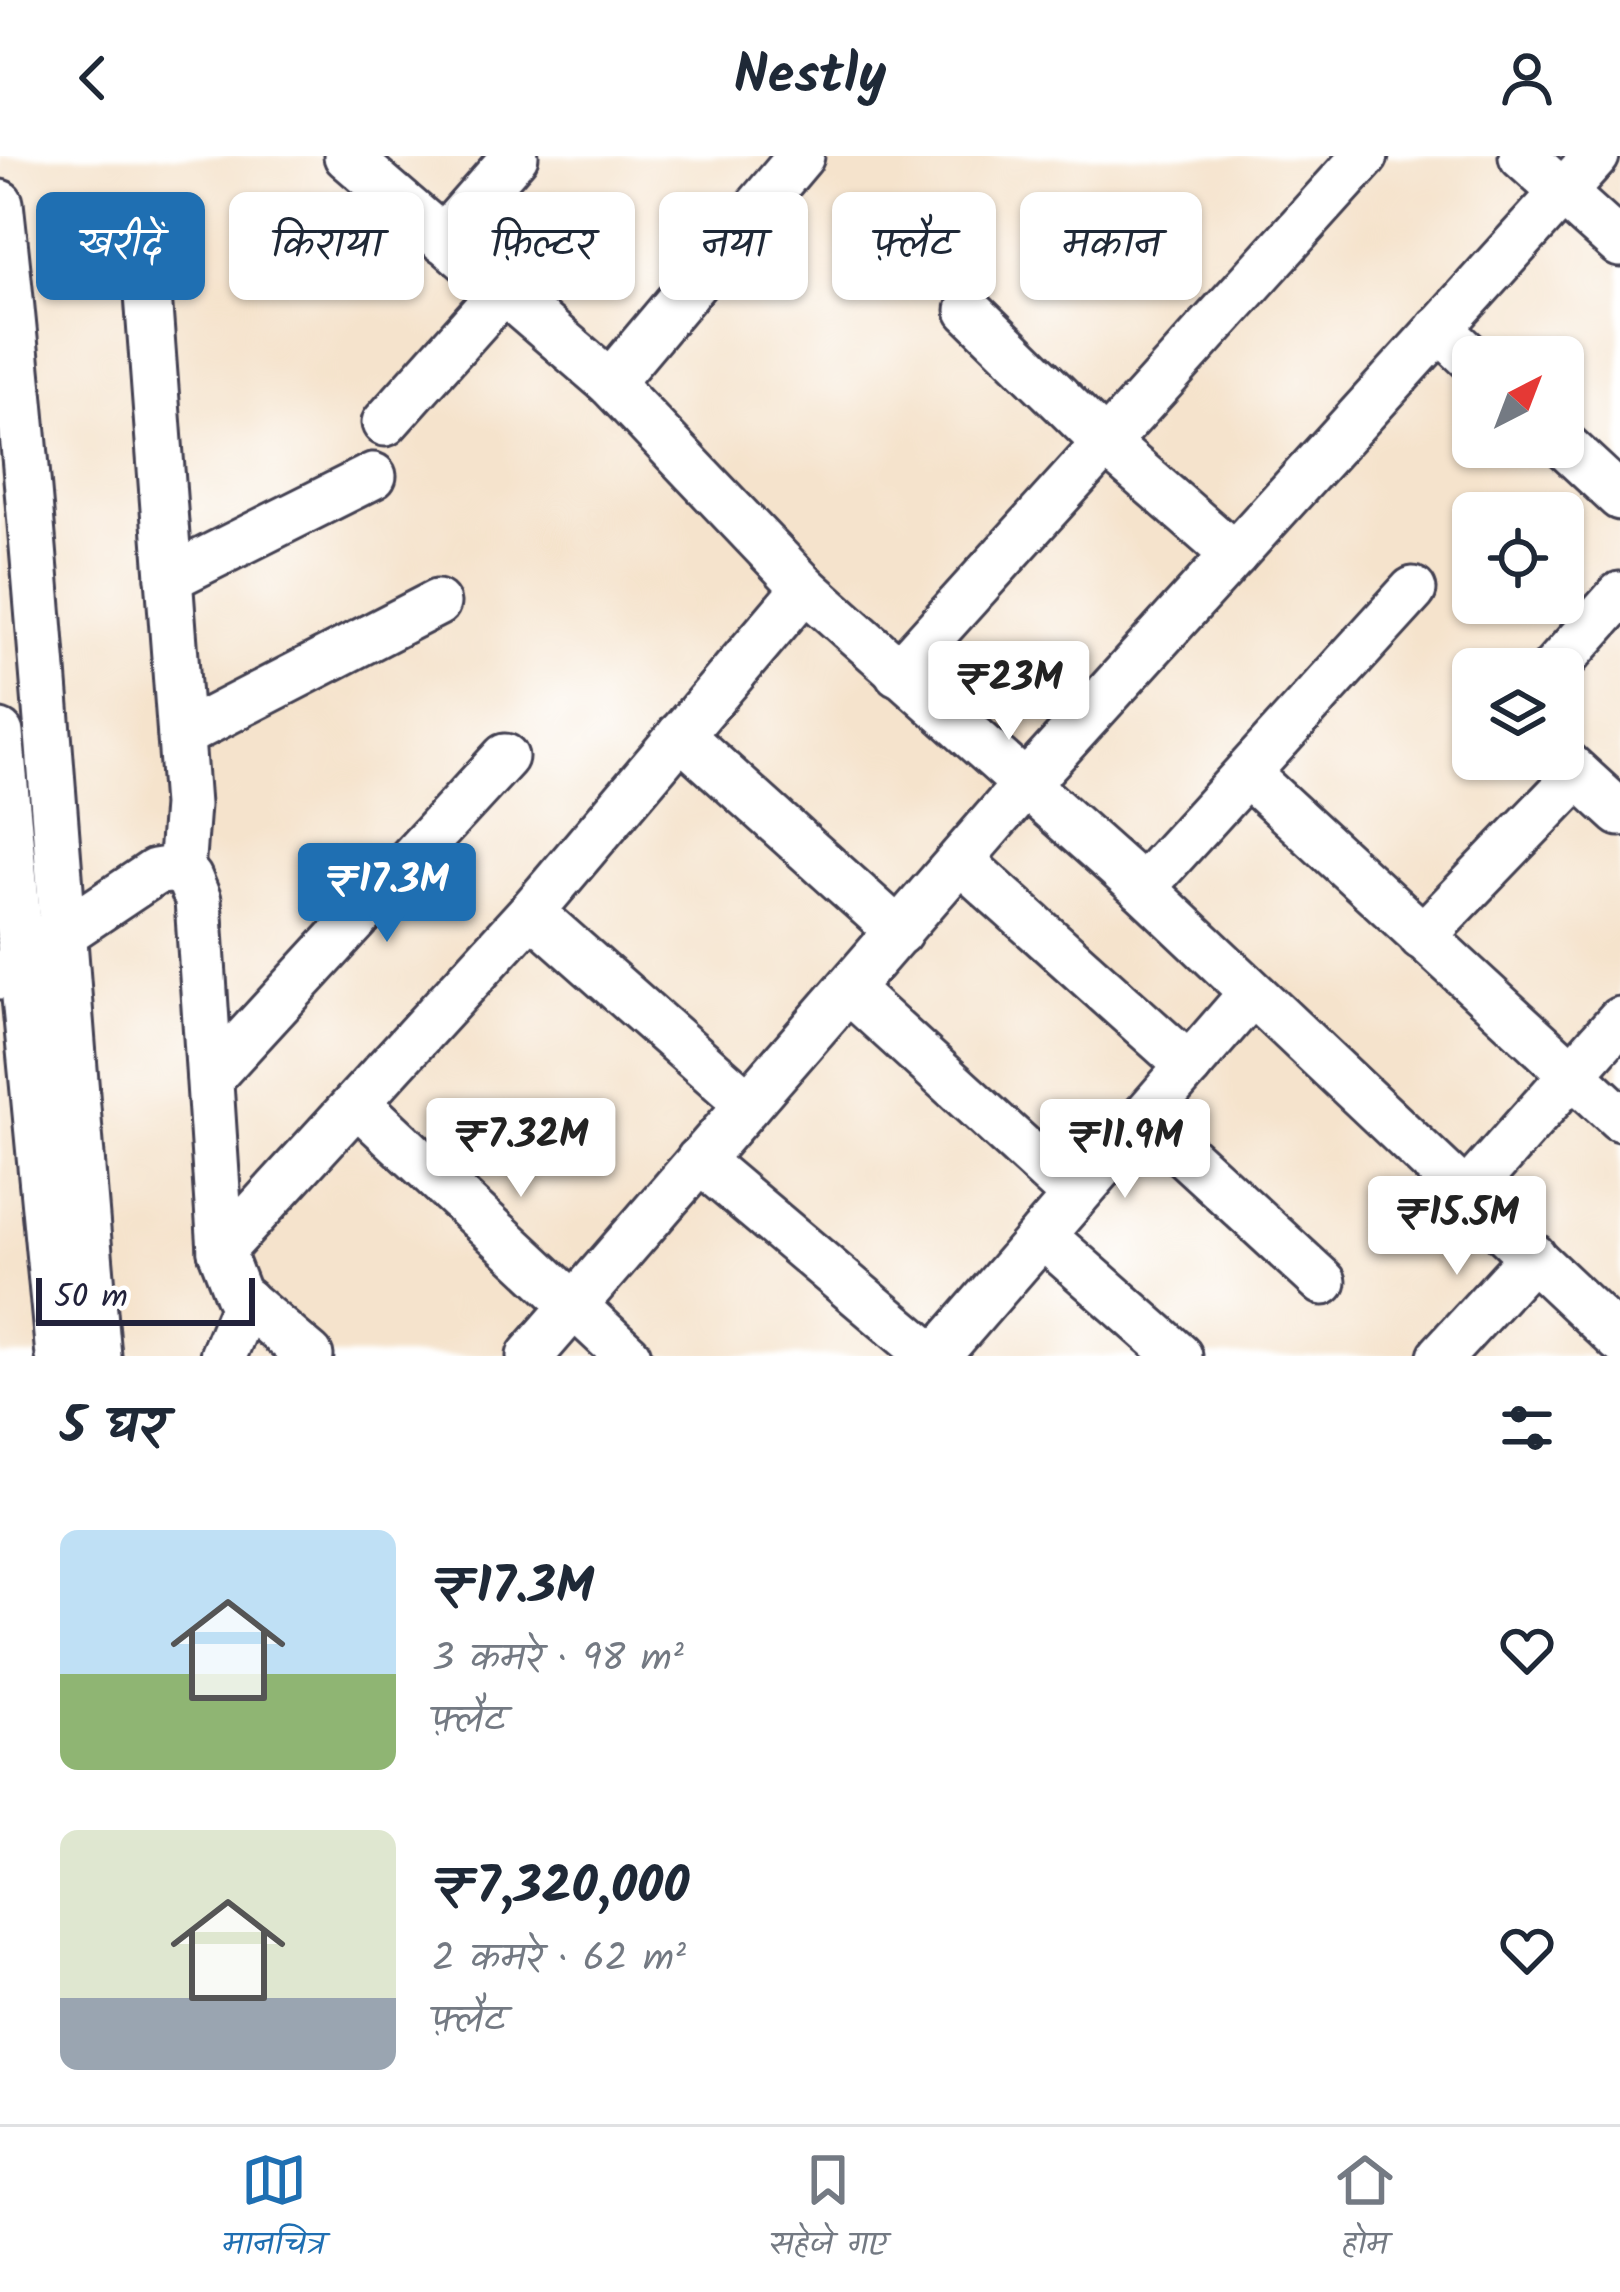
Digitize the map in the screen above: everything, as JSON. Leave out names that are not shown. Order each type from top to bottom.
[{"type":"street","points":[[347,156],[448,244]]},
{"type":"street","points":[[442,239],[514,156]]},
{"type":"street","points":[[610,383],[802,156]]},
{"type":"street","points":[[898,673],[1364,156]]},
{"type":"street","points":[[1522,156],[1620,244]]},
{"type":"street","points":[[530,1356],[1024,786],[1596,156]]},
{"type":"street","points":[[0,202],[28,456],[59,934],[98,1356]]},
{"type":"street","points":[[148,300],[186,805],[181,871],[198,900],[221,1251],[230,1281],[246,1301],[310,1356]]},
{"type":"street","points":[[385,423],[495,300]]},
{"type":"street","points":[[513,300],[610,383],[805,589],[1142,888],[1620,1340]]},
{"type":"street","points":[[969,310],[1103,441],[1234,555]]},
{"type":"street","points":[[1439,328],[1452,340]]},
{"type":"street","points":[[1584,464],[1620,497]]},
{"type":"street","points":[[169,578],[373,476]]},
{"type":"street","points":[[221,1251],[531,912],[805,589]]},
{"type":"street","points":[[1142,888],[1249,776],[1413,590]]},
{"type":"street","points":[[1573,648],[1620,595]]},
{"type":"street","points":[[181,735],[437,603]]},
{"type":"street","points":[[0,733],[11,970],[58,1356]]},
{"type":"street","points":[[680,735],[899,932]]},
{"type":"street","points":[[210,1078],[505,757]]},
{"type":"street","points":[[1249,776],[1620,1118]]},
{"type":"street","points":[[1422,937],[1559,780]]},
{"type":"street","points":[[1584,780],[1620,813]]},
{"type":"street","points":[[962,862],[1189,1066]]},
{"type":"street","points":[[11,970],[155,872],[181,871]]},
{"type":"street","points":[[531,912],[748,1105]]},
{"type":"street","points":[[849,990],[1075,1196]]},
{"type":"street","points":[[699,1160],[934,1356],[1252,993]]},
{"type":"street","points":[[1466,1195],[1620,1020]]},
{"type":"street","points":[[357,1103],[628,1356]]},
{"type":"street","points":[[1144,1117],[1323,1282]]},
{"type":"street","points":[[1042,1235],[1179,1356]]},
{"type":"street","points":[[1441,1356],[1533,1256]]},
{"type":"street","points":[[223,1356],[246,1301]]}]
